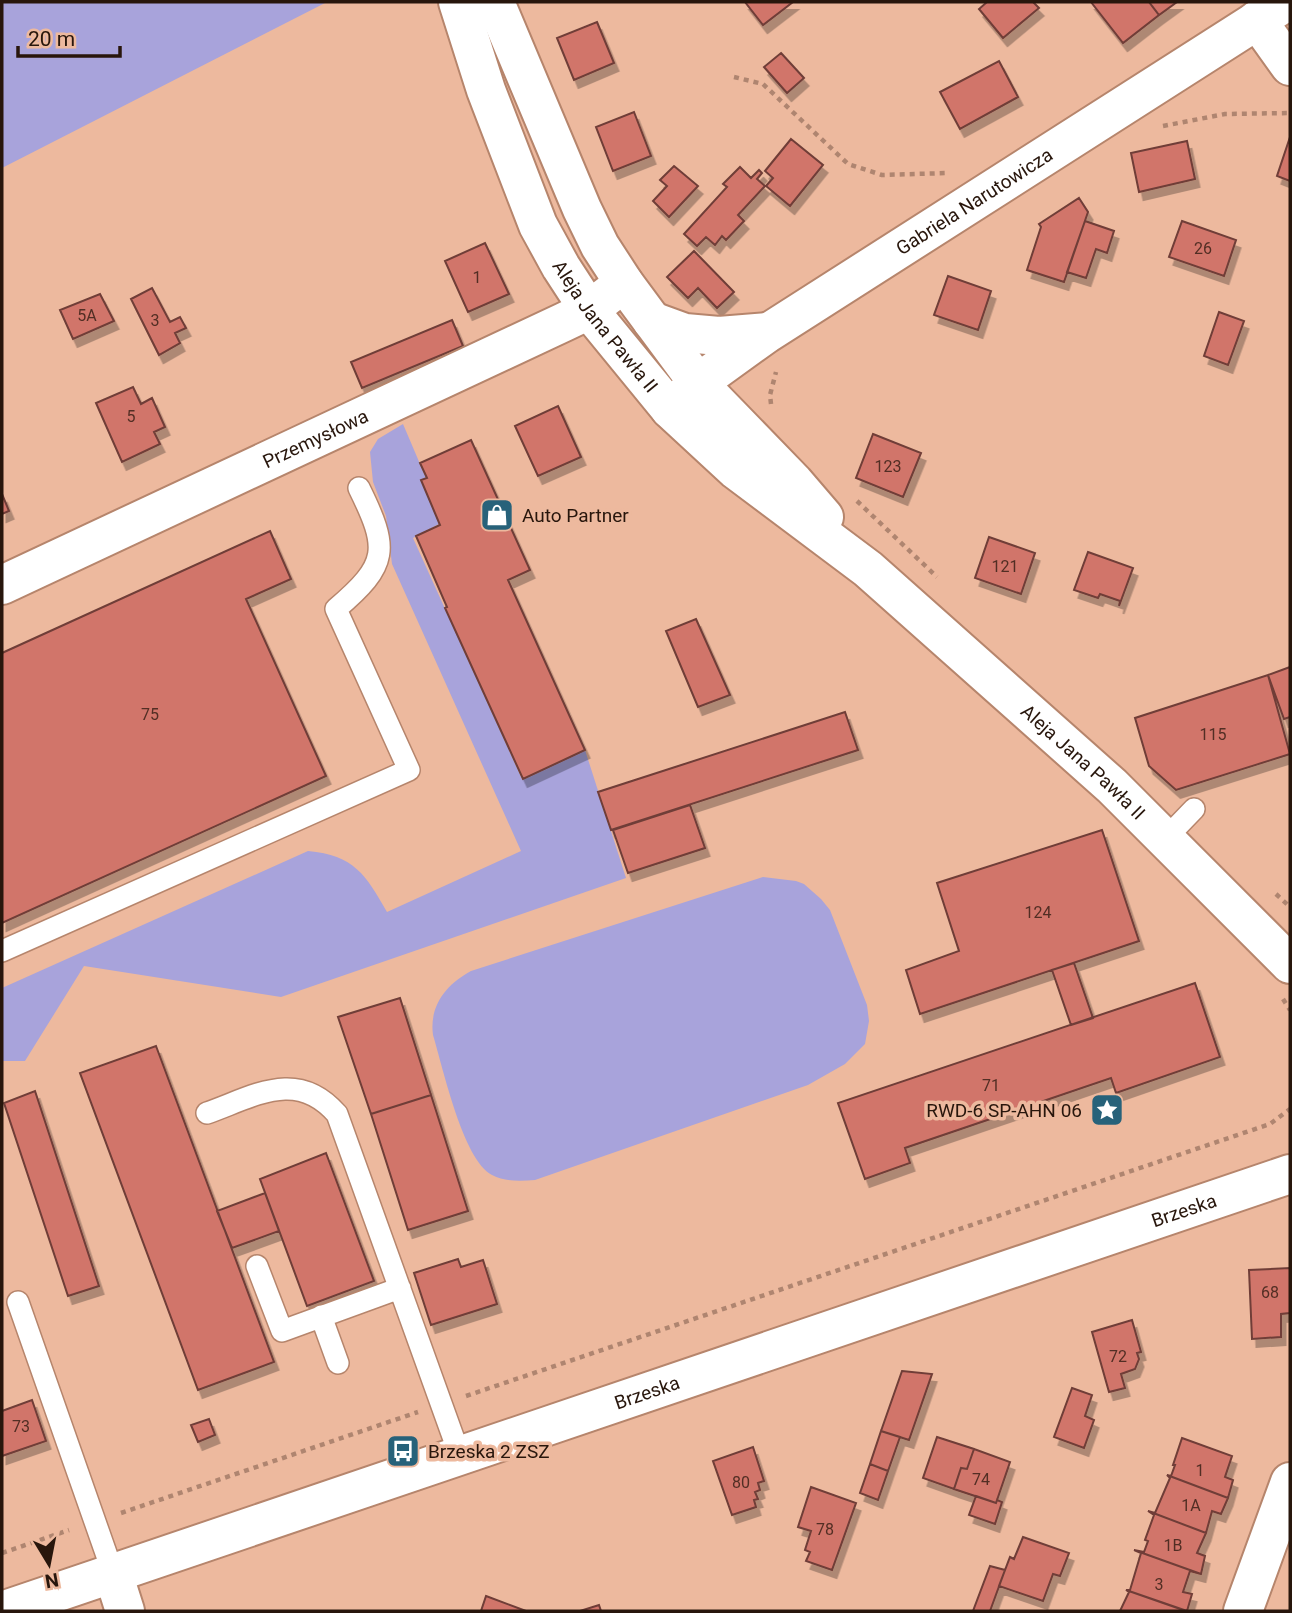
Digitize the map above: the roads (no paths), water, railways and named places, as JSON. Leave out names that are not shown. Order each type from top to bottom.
[{"type":"street","name":"Aleja Jana Pawła II","points":[[458,2],[486,90],[538,225],[589,310],[670,409],[736,470],[868,569],[1112,786],[1287,954]]},
{"type":"street","name":"Aleja Jana Pawła II","points":[[495,2],[582,209],[600,246],[624,284],[698,383],[794,482],[868,569]]},
{"type":"street","points":[[1272,11],[1290,65]]},
{"type":"street","name":"Gabriela Narutowicza","points":[[670,409],[698,383],[774,350],[1272,11]]},
{"type":"street","name":"Przemysłowa","points":[[2,585],[589,310],[624,284]]},
{"type":"street","points":[[652,321],[685,334],[719,336],[774,350]]},
{"type":"street","name":"Brzeska","points":[[2,1611],[1290,1174]]},
{"type":"street","points":[[1243,1611],[1290,1482]]},
{"type":"street","points":[[113,1573],[125,1611]]},
{"type":"lane","points":[[2,951],[409,770],[336,609],[359,589],[380,557],[377,525],[359,488]]},
{"type":"lane","points":[[1165,839],[1194,809]]},
{"type":"lane","points":[[207,1113],[262,1093],[286,1088],[306,1090],[325,1101],[337,1114],[460,1456]]},
{"type":"lane","points":[[257,1266],[282,1331],[400,1288]]},
{"type":"lane","points":[[18,1302],[113,1573]]},
{"type":"lane","points":[[321,1317],[338,1363]]},
{"type":"place","name":"Auto Partner","points":[[497,515]]},
{"type":"place","name":"RWD-6 SP-AHN 06","points":[[1107,1110]]},
{"type":"place","name":"Brzeska 2 ZSZ","points":[[403,1451]]}]
